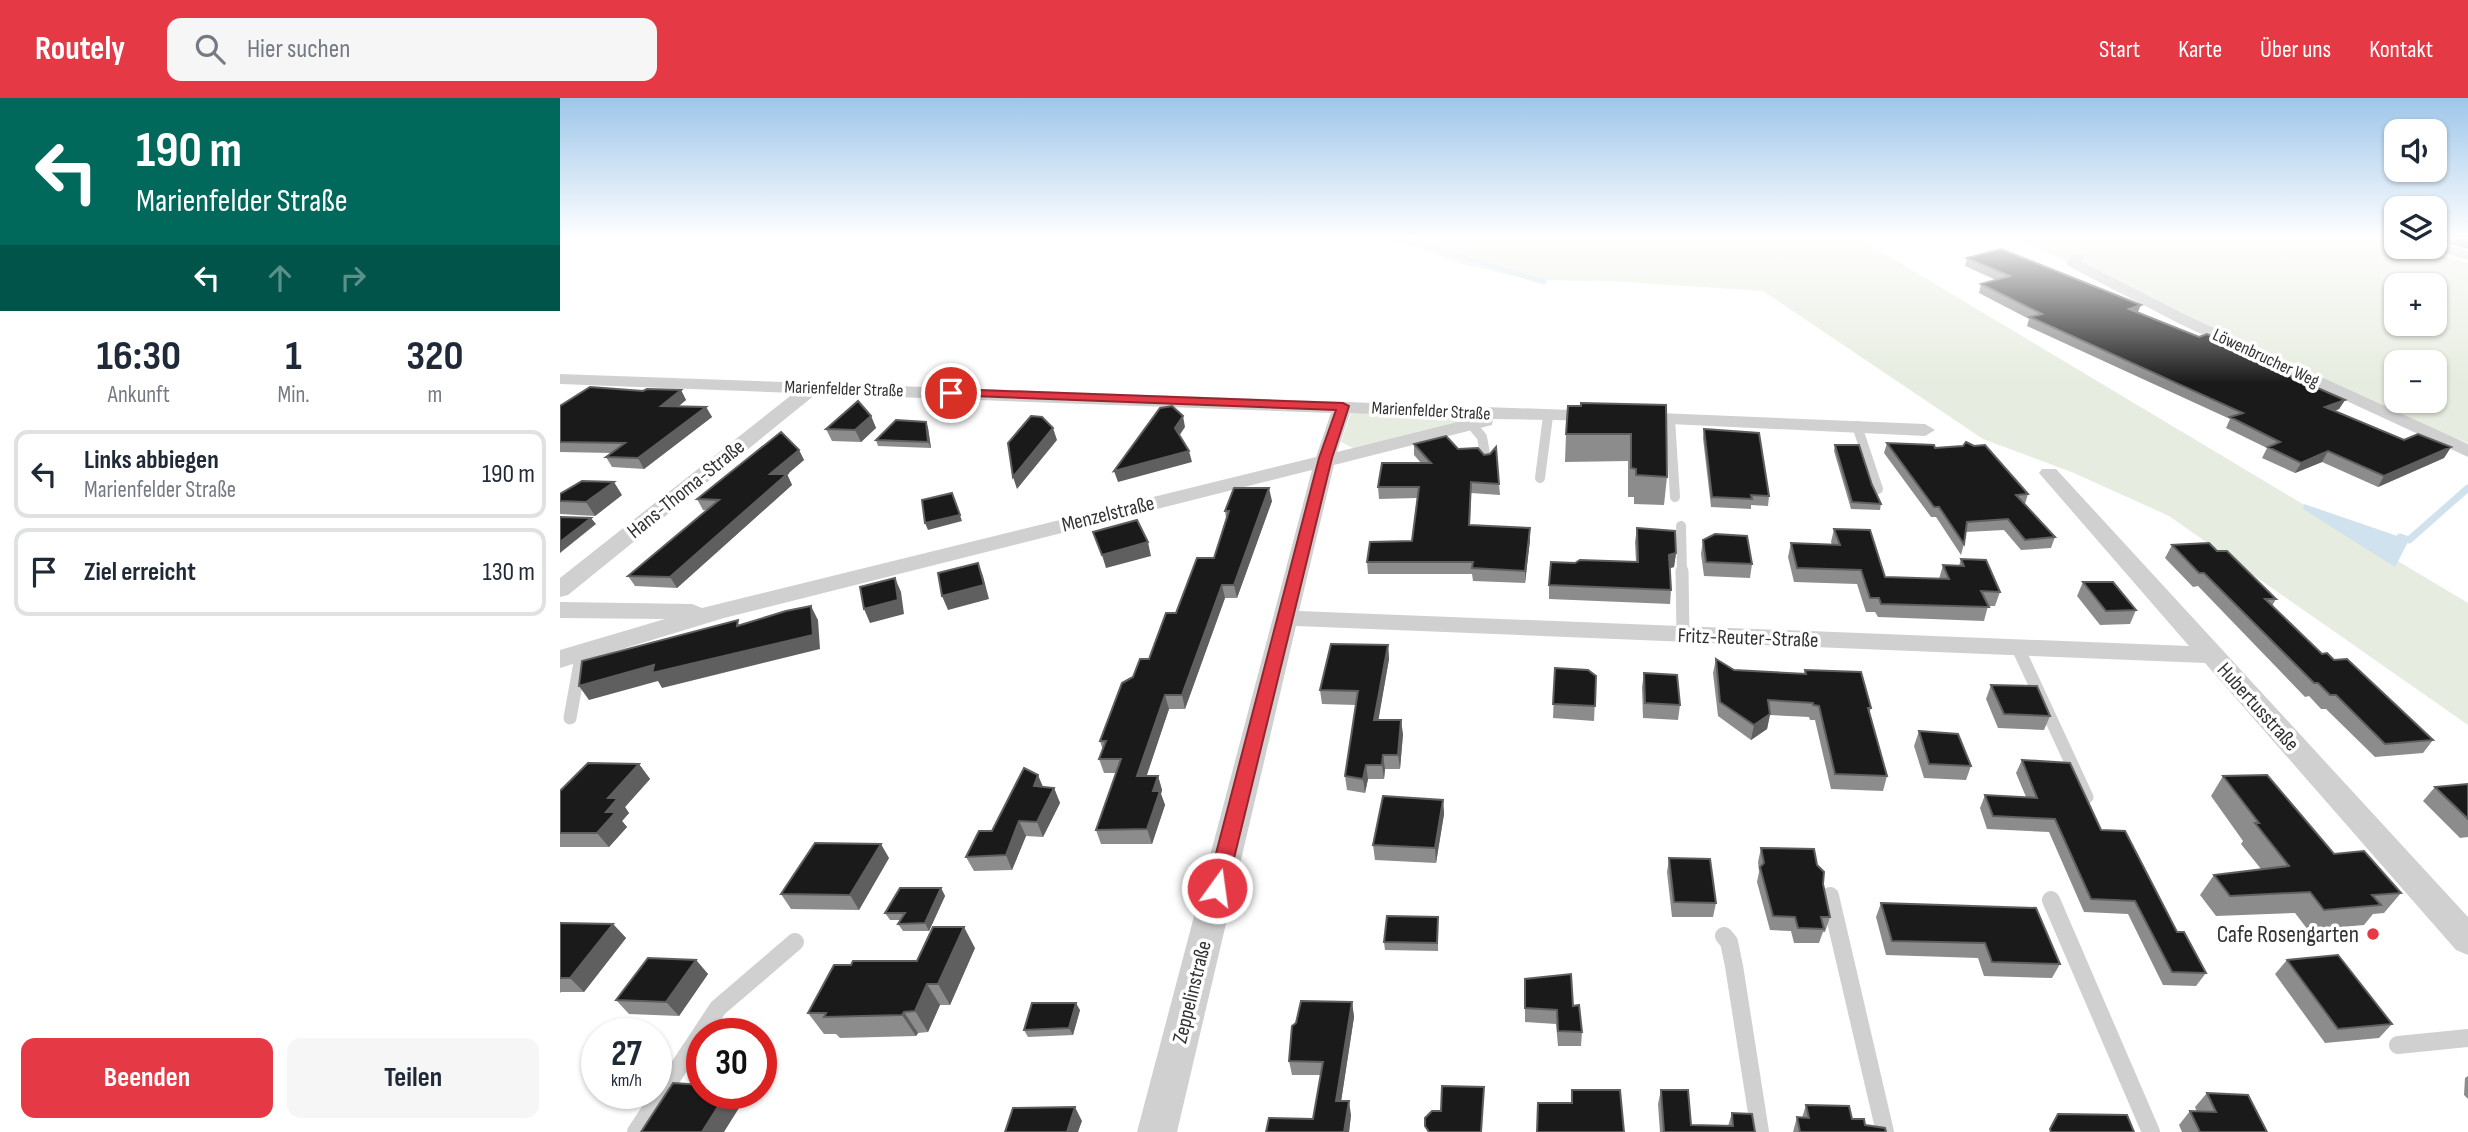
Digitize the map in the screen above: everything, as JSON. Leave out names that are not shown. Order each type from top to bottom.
[{"type":"street","name":"Löwenbrucher Weg","points":[[2121,287],[2468,451]]},
{"type":"street","name":"Marienfelder Straße","points":[[560,379],[1343,406],[1925,430]]},
{"type":"street","name":"Hans-Thoma-Straße","points":[[560,590],[812,388]]},
{"type":"street","name":"Zeppelinstraße","points":[[1157,1132],[1325,458],[1343,406]]},
{"type":"street","name":"Menzelstraße","points":[[560,659],[717,612],[1325,458],[1471,424],[1497,414]]},
{"type":"street","name":"Hubertusstraße","points":[[2049,473],[2468,940]]},
{"type":"street","name":"Menzelstraße","points":[[560,610],[717,612]]},
{"type":"street","name":"Fritz-Reuter-Straße","points":[[1285,618],[2211,655]]},
{"type":"lane","points":[[1540,478],[1548,415]]},
{"type":"lane","points":[[1670,419],[1675,497]]},
{"type":"lane","points":[[1471,424],[1482,438],[1486,459]]},
{"type":"lane","points":[[1857,426],[1878,489]]},
{"type":"lane","points":[[1681,526],[1684,636]]},
{"type":"lane","points":[[2018,648],[2087,797]]},
{"type":"lane","points":[[570,718],[582,652]]},
{"type":"lane","points":[[1830,896],[1885,1132]]},
{"type":"lane","points":[[2052,900],[2151,1132]]},
{"type":"lane","points":[[1724,936],[1729,942],[1734,966],[1760,1132]]},
{"type":"lane","points":[[636,1132],[718,1008],[795,942]]},
{"type":"lane","points":[[2398,1045],[2468,1038]]},
{"type":"shaded area","points":[[1706,287],[1941,287],[2468,603],[2468,725],[2169,516],[2074,473],[1983,439],[1763,291]]},
{"type":"shaded area","points":[[2123,287],[2384,287],[2384,336],[2447,336],[2447,287],[2468,287],[2468,443],[2398,413],[2447,413],[2447,350],[2384,350],[2384,407]]},
{"type":"shaded area","points":[[1352,410],[1454,415],[1458,424],[1353,448],[1341,442]]},
{"type":"water","points":[[2304,504],[2409,540],[2395,567],[2303,509]]},
{"type":"building","points":[[1988,287],[2097,287],[2141,305],[2129,309],[2199,337],[2207,334],[2239,347],[2231,350],[2345,400],[2325,407],[2404,440],[2418,434],[2451,447],[2384,476],[2328,451],[2301,463],[2268,447],[2280,442],[2230,417],[2243,413],[2030,317],[2042,314]]},
{"type":"building","points":[[590,387],[643,391],[681,390],[661,406],[706,407],[638,458],[606,457],[625,443],[560,442],[560,406]]},
{"type":"building","points":[[858,401],[871,416],[855,430],[826,429]]},
{"type":"building","points":[[1581,403],[1666,405],[1667,477],[1636,475],[1636,469],[1631,468],[1631,434],[1566,434],[1568,406],[1581,406]]},
{"type":"building","points":[[1172,406],[1183,416],[1175,428],[1189,451],[1114,471],[1160,408]]},
{"type":"building","points":[[1031,416],[1042,417],[1053,428],[1013,477],[1008,443]]},
{"type":"building","points":[[896,420],[926,422],[928,442],[876,440]]},
{"type":"building","points":[[1704,429],[1759,433],[1769,496],[1751,495],[1752,499],[1712,497]]},
{"type":"building","points":[[781,432],[799,450],[770,474],[787,474],[670,577],[628,576],[719,500],[697,499]]},
{"type":"building","points":[[1446,436],[1458,449],[1478,448],[1484,455],[1490,454],[1496,447],[1499,484],[1471,482],[1469,525],[1530,528],[1525,571],[1472,568],[1473,562],[1367,562],[1370,542],[1412,541],[1419,487],[1378,487],[1382,463],[1431,463],[1414,444]]},
{"type":"building","points":[[1966,442],[1974,446],[1985,445],[2028,494],[2016,495],[2055,537],[2025,540],[2008,519],[1967,522],[1964,544],[1939,507],[1934,507],[1887,443],[1934,445],[1935,448],[1963,446]]},
{"type":"building","points":[[1835,445],[1859,445],[1881,504],[1852,502]]},
{"type":"building","points":[[582,481],[614,482],[586,502],[560,501],[560,494]]},
{"type":"building","points":[[1234,488],[1269,488],[1234,585],[1222,585],[1182,695],[1165,695],[1137,776],[1158,776],[1153,791],[1160,791],[1147,829],[1096,830],[1121,759],[1099,759],[1106,741],[1100,741],[1122,683],[1133,677],[1140,659],[1149,659],[1166,613],[1176,613],[1197,558],[1214,558],[1229,511],[1225,511]]},
{"type":"building","points":[[952,493],[960,515],[925,523],[922,500]]},
{"type":"building","points":[[560,517],[591,518],[560,542]]},
{"type":"building","points":[[1137,520],[1148,542],[1102,555],[1093,532]]},
{"type":"building","points":[[1637,528],[1675,531],[1676,553],[1669,555],[1671,590],[1549,585],[1551,562],[1638,562]]},
{"type":"building","points":[[1834,529],[1870,530],[1885,577],[1949,579],[1943,565],[1964,566],[1961,559],[1986,560],[2000,592],[1981,591],[1989,607],[1881,604],[1879,598],[1870,598],[1861,570],[1797,568],[1791,543],[1840,545]]},
{"type":"building","points":[[1715,534],[1747,536],[1752,564],[1706,562],[1703,540]]},
{"type":"building","points":[[2209,543],[2217,551],[2227,551],[2276,599],[2265,599],[2322,654],[2327,653],[2334,660],[2347,659],[2433,740],[2385,744],[2336,695],[2330,695],[2318,683],[2314,683],[2204,573],[2199,573],[2172,545]]},
{"type":"building","points":[[978,563],[984,585],[942,596],[938,573]]},
{"type":"building","points":[[895,578],[898,600],[864,609],[860,587]]},
{"type":"building","points":[[2083,582],[2113,582],[2136,610],[2106,611]]},
{"type":"building","points":[[811,606],[813,635],[652,673],[654,665],[579,686],[582,661],[738,620],[737,626]]},
{"type":"building","points":[[1331,644],[1388,645],[1374,720],[1401,720],[1398,755],[1383,755],[1382,765],[1366,765],[1363,779],[1345,776],[1358,691],[1320,690]]},
{"type":"building","points":[[1716,659],[1734,670],[1806,674],[1805,670],[1861,672],[1887,776],[1835,774],[1819,706],[1813,703],[1768,700],[1770,714],[1754,725],[1720,702]]},
{"type":"building","points":[[1555,668],[1588,670],[1596,676],[1595,706],[1553,704]]},
{"type":"building","points":[[1644,673],[1677,675],[1680,705],[1645,703]]},
{"type":"building","points":[[1991,685],[2037,686],[2050,716],[2004,714]]},
{"type":"building","points":[[1919,731],[1958,734],[1971,766],[1929,764]]},
{"type":"building","points":[[2022,760],[2070,763],[2101,830],[2125,831],[2177,932],[2184,932],[2206,973],[2172,972],[2135,901],[2091,899],[2055,819],[1993,816],[1985,795],[2037,798]]},
{"type":"building","points":[[588,763],[639,764],[608,798],[618,798],[606,812],[616,812],[597,833],[560,833],[560,791]]},
{"type":"building","points":[[1024,768],[1038,775],[1034,786],[1054,788],[1037,822],[1019,821],[1006,855],[966,857],[979,831],[992,831]]},
{"type":"building","points":[[2267,775],[2334,854],[2364,851],[2401,893],[2372,895],[2381,905],[2324,910],[2310,892],[2230,896],[2214,875],[2289,866],[2223,776]]},
{"type":"building","points":[[2468,784],[2468,819],[2435,787]]},
{"type":"building","points":[[1383,796],[1443,800],[1435,848],[1373,845]]},
{"type":"building","points":[[815,843],[881,844],[850,895],[781,894]]},
{"type":"building","points":[[1761,848],[1814,849],[1817,865],[1824,872],[1823,884],[1830,917],[1821,917],[1824,929],[1798,928],[1795,917],[1773,916],[1760,867],[1764,863]]},
{"type":"building","points":[[1669,858],[1710,859],[1716,903],[1674,902]]},
{"type":"building","points":[[900,888],[941,888],[925,923],[898,924],[905,913],[885,913]]},
{"type":"building","points":[[1881,903],[2036,908],[2060,964],[1992,962],[1985,943],[1892,941]]},
{"type":"building","points":[[1387,916],[1438,917],[1437,943],[1384,942]]},
{"type":"building","points":[[560,923],[613,924],[570,978],[560,978]]},
{"type":"building","points":[[933,927],[964,927],[938,984],[927,984],[915,1011],[904,1012],[902,1015],[824,1017],[826,1013],[808,1013],[834,965],[851,965],[853,961],[917,961]]},
{"type":"building","points":[[2338,955],[2392,1024],[2338,1029],[2287,960]]},
{"type":"building","points":[[648,958],[696,960],[666,1002],[616,1000]]},
{"type":"building","points":[[1571,974],[1573,1006],[1579,1005],[1582,1032],[1558,1031],[1557,1010],[1525,1008],[1525,979]]},
{"type":"building","points":[[1301,1001],[1352,1002],[1336,1101],[1349,1101],[1344,1132],[1266,1132],[1269,1118],[1313,1119],[1323,1062],[1289,1061],[1292,1026],[1296,1023]]},
{"type":"building","points":[[1032,1003],[1076,1003],[1069,1028],[1024,1030]]},
{"type":"building","points":[[686,1084],[686,1109],[717,1109],[702,1132],[641,1132],[656,1109],[672,1109],[672,1085]]},
{"type":"building","points":[[1442,1086],[1484,1087],[1481,1132],[1429,1132],[1425,1126],[1425,1118],[1432,1111],[1441,1111]]},
{"type":"building","points":[[1572,1090],[1620,1090],[1624,1132],[1537,1132],[1538,1103],[1572,1103]]},
{"type":"building","points":[[1661,1090],[1688,1090],[1691,1125],[1733,1126],[1732,1113],[1752,1114],[1755,1132],[1664,1132]]},
{"type":"building","points":[[2207,1093],[2248,1095],[2267,1132],[2200,1132],[2190,1111],[2216,1112]]},
{"type":"building","points":[[1806,1105],[1849,1106],[1852,1119],[1864,1119],[1865,1125],[1885,1128],[1886,1132],[1800,1132],[1797,1117],[1809,1118]]},
{"type":"building","points":[[1075,1107],[1067,1132],[1005,1132],[1013,1108]]},
{"type":"building","points":[[2058,1114],[2127,1115],[2134,1132],[2051,1132]]},
{"type":"waterway","points":[[2400,537],[2409,540],[2468,488]]},
{"type":"place","name":"Cafe Rosengarten","points":[[2373,934]]},
{"type":"route","points":[[951,393],[1343,406],[1325,458],[1217,888]]}]
